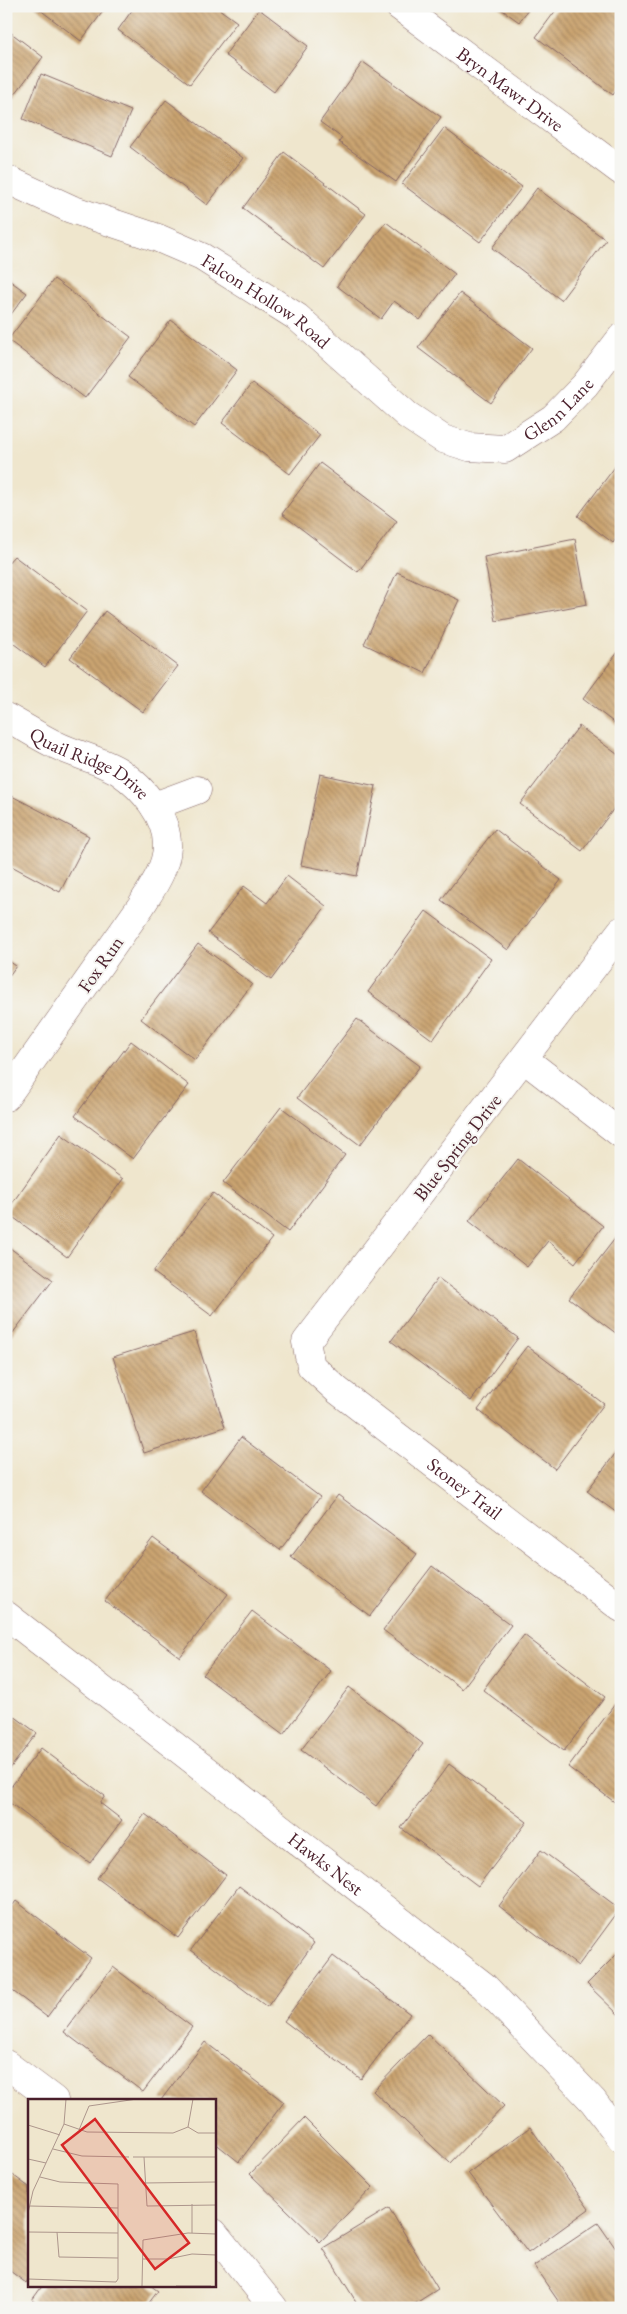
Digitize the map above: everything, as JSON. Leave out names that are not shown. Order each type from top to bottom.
[{"type":"street","name":"Bryn Mawr Drive","points":[[399,6],[621,171]]},
{"type":"street","name":"Falcon Hollow Road","points":[[6,179],[71,209],[158,238],[202,257],[297,317],[407,415],[443,439],[469,448],[505,449]]},
{"type":"street","name":"Glenn Lane","points":[[505,449],[553,418],[585,385],[621,338]]},
{"type":"street","name":"Quail Ridge Drive","points":[[6,717],[56,745],[119,772],[145,794],[158,813]]},
{"type":"street","points":[[158,813],[197,790]]},
{"type":"street","name":"Fox Run","points":[[6,1097],[161,874],[167,847],[158,813]]},
{"type":"street","name":"Blue Spring Drive","points":[[311,1366],[306,1342],[621,931]]},
{"type":"street","points":[[524,1059],[621,1134]]},
{"type":"street","name":"Stoney Trail","points":[[311,1366],[337,1390],[621,1608]]},
{"type":"street","name":"Hawks Nest","points":[[6,1615],[484,1986],[593,2101],[621,2138]]},
{"type":"street","points":[[6,2064],[53,2099]]},
{"type":"street","points":[[215,2234],[274,2308]]},
{"type":"building","points":[[35,6],[107,6],[81,41]]},
{"type":"building","points":[[135,6],[215,6],[237,22],[190,84],[118,30]]},
{"type":"building","points":[[497,6],[531,6],[519,22]]},
{"type":"building","points":[[559,6],[618,6],[621,9],[621,84],[613,95],[536,37]]},
{"type":"building","points":[[259,9],[308,46],[274,92],[225,55]]},
{"type":"building","points":[[6,29],[43,57],[6,106]]},
{"type":"building","points":[[363,62],[441,117],[396,182],[339,142],[342,138],[320,122]]},
{"type":"building","points":[[41,74],[131,111],[112,156],[23,119]]},
{"type":"building","points":[[166,100],[243,158],[207,205],[130,147]]},
{"type":"building","points":[[444,128],[522,187],[480,242],[402,184]]},
{"type":"building","points":[[284,152],[366,214],[324,269],[243,208]]},
{"type":"building","points":[[537,188],[606,240],[561,300],[492,248]]},
{"type":"building","points":[[386,222],[455,274],[420,320],[394,301],[381,319],[337,286]]},
{"type":"building","points":[[6,278],[27,293],[6,321]]},
{"type":"building","points":[[54,279],[131,337],[85,398],[8,340]]},
{"type":"building","points":[[460,293],[532,348],[491,403],[418,348]]},
{"type":"building","points":[[171,320],[237,370],[194,427],[128,377]]},
{"type":"building","points":[[252,383],[320,435],[290,474],[222,423]]},
{"type":"building","points":[[621,459],[621,532],[613,543],[578,516]]},
{"type":"building","points":[[320,463],[397,521],[358,572],[282,514]]},
{"type":"building","points":[[575,539],[587,604],[496,621],[484,557]]},
{"type":"building","points":[[14,556],[87,611],[45,667],[6,638],[6,565]]},
{"type":"building","points":[[397,572],[459,600],[425,673],[364,644]]},
{"type":"building","points":[[105,611],[178,666],[143,712],[70,658]]},
{"type":"building","points":[[621,648],[621,728],[583,699]]},
{"type":"building","points":[[579,726],[621,757],[621,799],[582,851],[520,804]]},
{"type":"building","points":[[320,774],[376,786],[357,876],[301,865]]},
{"type":"building","points":[[6,793],[89,836],[60,892],[6,863]]},
{"type":"building","points":[[495,829],[561,880],[508,950],[441,900]]},
{"type":"building","points":[[287,876],[326,906],[271,980],[208,933],[244,886],[267,903]]},
{"type":"building","points":[[426,911],[491,959],[433,1040],[368,992]]},
{"type":"building","points":[[198,944],[252,984],[195,1060],[141,1019]]},
{"type":"building","points":[[6,959],[16,966],[6,980]]},
{"type":"building","points":[[357,1019],[420,1066],[360,1145],[297,1098]]},
{"type":"building","points":[[621,1038],[621,1049],[615,1045]]},
{"type":"building","points":[[131,1041],[189,1085],[133,1159],[75,1116]]},
{"type":"building","points":[[281,1107],[345,1155],[288,1232],[223,1183]]},
{"type":"building","points":[[61,1134],[123,1179],[67,1257],[6,1212]]},
{"type":"building","points":[[518,1159],[603,1226],[575,1263],[548,1241],[527,1267],[469,1221]]},
{"type":"building","points":[[213,1193],[272,1238],[212,1316],[153,1272]]},
{"type":"building","points":[[617,1236],[621,1239],[621,1337],[569,1298]]},
{"type":"building","points":[[6,1245],[53,1280],[6,1342]]},
{"type":"building","points":[[438,1278],[518,1338],[471,1401],[391,1341]]},
{"type":"building","points":[[194,1332],[225,1427],[144,1453],[113,1357]]},
{"type":"building","points":[[527,1346],[604,1404],[555,1469],[478,1410]]},
{"type":"building","points":[[241,1437],[320,1497],[280,1550],[201,1491]]},
{"type":"building","points":[[621,1446],[621,1516],[587,1491]]},
{"type":"building","points":[[338,1495],[417,1554],[370,1616],[291,1557]]},
{"type":"building","points":[[153,1538],[228,1594],[180,1657],[105,1601]]},
{"type":"building","points":[[432,1566],[511,1625],[462,1689],[383,1630]]},
{"type":"building","points":[[252,1611],[331,1671],[283,1735],[203,1675]]},
{"type":"building","points":[[524,1635],[605,1697],[564,1751],[483,1690]]},
{"type":"building","points":[[349,1687],[423,1744],[376,1806],[301,1750]]},
{"type":"building","points":[[615,1704],[621,1708],[621,1807],[568,1767]]},
{"type":"building","points":[[6,1710],[37,1733],[6,1774]]},
{"type":"building","points":[[41,1748],[105,1796],[100,1803],[122,1820],[90,1863],[6,1800],[6,1793]]},
{"type":"building","points":[[449,1764],[527,1822],[478,1886],[401,1828]]},
{"type":"building","points":[[145,1814],[226,1875],[178,1938],[97,1878]]},
{"type":"building","points":[[541,1850],[620,1909],[578,1966],[499,1906]]},
{"type":"building","points":[[239,1886],[314,1943],[267,2007],[191,1950]]},
{"type":"building","points":[[16,1901],[91,1958],[47,2017],[6,1986],[6,1914]]},
{"type":"building","points":[[621,1950],[621,2017],[587,1984]]},
{"type":"building","points":[[333,1956],[410,2014],[361,2079],[284,2021]]},
{"type":"building","points":[[113,1967],[192,2027],[143,2092],[64,2032]]},
{"type":"building","points":[[428,2034],[504,2106],[450,2163],[373,2091]]},
{"type":"building","points":[[205,2042],[284,2102],[239,2162],[215,2143],[215,2099],[162,2099]]},
{"type":"building","points":[[304,2118],[373,2187],[320,2242],[250,2174]]},
{"type":"building","points":[[530,2127],[589,2209],[528,2253],[468,2173]]},
{"type":"building","points":[[6,2170],[28,2186],[28,2280],[26,2283],[6,2268]]},
{"type":"building","points":[[389,2208],[438,2289],[408,2308],[360,2308],[323,2248]]},
{"type":"building","points":[[598,2223],[621,2256],[621,2308],[563,2308],[534,2266]]},
{"type":"building","points":[[42,2286],[151,2286],[158,2291],[145,2308],[42,2308],[32,2300]]}]
